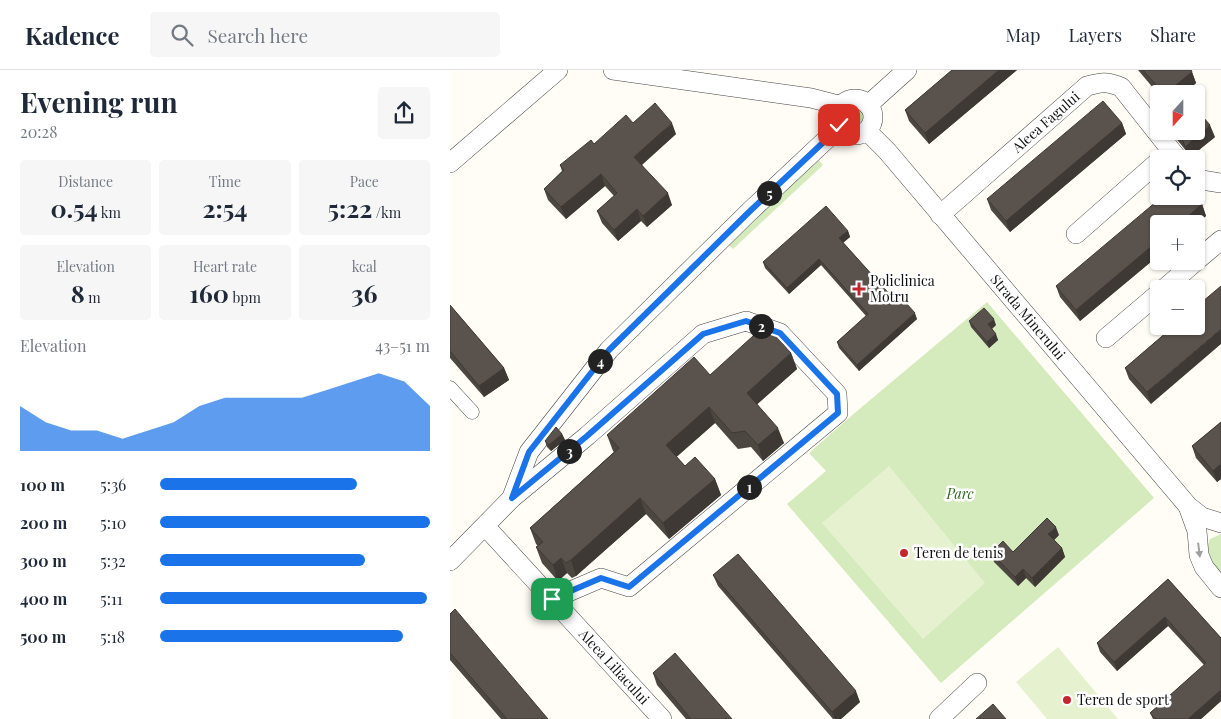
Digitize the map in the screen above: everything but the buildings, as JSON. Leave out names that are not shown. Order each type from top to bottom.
[{"type":"street","points":[[450,163],[558,70]]},
{"type":"street","points":[[613,70],[811,98],[842,106]]},
{"type":"street","points":[[868,104],[907,70]]},
{"type":"street","name":"Aleea Fagului","points":[[940,215],[1087,86],[1107,82],[1121,88],[1162,150]]},
{"type":"street","points":[[857,99],[868,104],[872,110],[873,117],[872,125],[867,131],[862,134],[853,135],[844,131],[839,125],[837,118],[842,106],[850,100],[857,99]]},
{"type":"street","points":[[512,498],[529,452],[609,350],[749,212],[830,136],[844,131]]},
{"type":"street","name":"Strada Minerului","points":[[867,131],[887,151],[1188,506],[1202,517],[1221,523]]},
{"type":"street","points":[[1076,234],[1150,171]]},
{"type":"street","points":[[1205,180],[1221,183]]},
{"type":"street","points":[[1205,253],[1221,240]]},
{"type":"street","points":[[1174,280],[1186,270]]},
{"type":"street","points":[[1106,338],[1150,301]]},
{"type":"street","points":[[450,562],[512,498],[587,436],[703,334],[746,321],[780,333],[837,394],[838,413],[629,587],[601,578],[552,599]]},
{"type":"street","points":[[450,388],[472,412]]},
{"type":"street","name":"Strada Minerului","points":[[1188,506],[1197,531],[1199,555],[1204,567],[1221,588]]},
{"type":"street","name":"Aleea Liliacului","points":[[486,526],[662,719]]},
{"type":"street","points":[[939,719],[977,683]]},
{"type":"green space","points":[[856,107],[864,110],[867,118],[864,126],[856,129],[848,126],[845,118],[848,110]]},
{"type":"green space","points":[[817,158],[823,165],[733,249],[727,243]]},
{"type":"green space","name":"Parc","points":[[987,302],[1154,498],[941,683],[787,504],[826,471],[809,453]]},
{"type":"green space","name":"Teren de tenis","points":[[889,466],[985,583],[923,639],[822,523]]},
{"type":"green space","points":[[1221,534],[1221,579],[1210,565],[1206,551],[1210,539]]},
{"type":"green space","name":"Teren de sport","points":[[1058,647],[1118,719],[1047,719],[1016,682]]},
{"type":"place","name":"Policlinica Motru","points":[[859,289]]},
{"type":"place","name":"Teren de tenis","points":[[904,553]]},
{"type":"place","name":"Teren de sport","points":[[1067,700]]},
{"type":"route","points":[[552,599],[601,578],[629,587],[838,413],[837,394],[780,333],[746,321],[703,334],[587,436],[512,498],[529,452],[609,350],[749,212],[830,136],[844,131],[839,125]]}]
